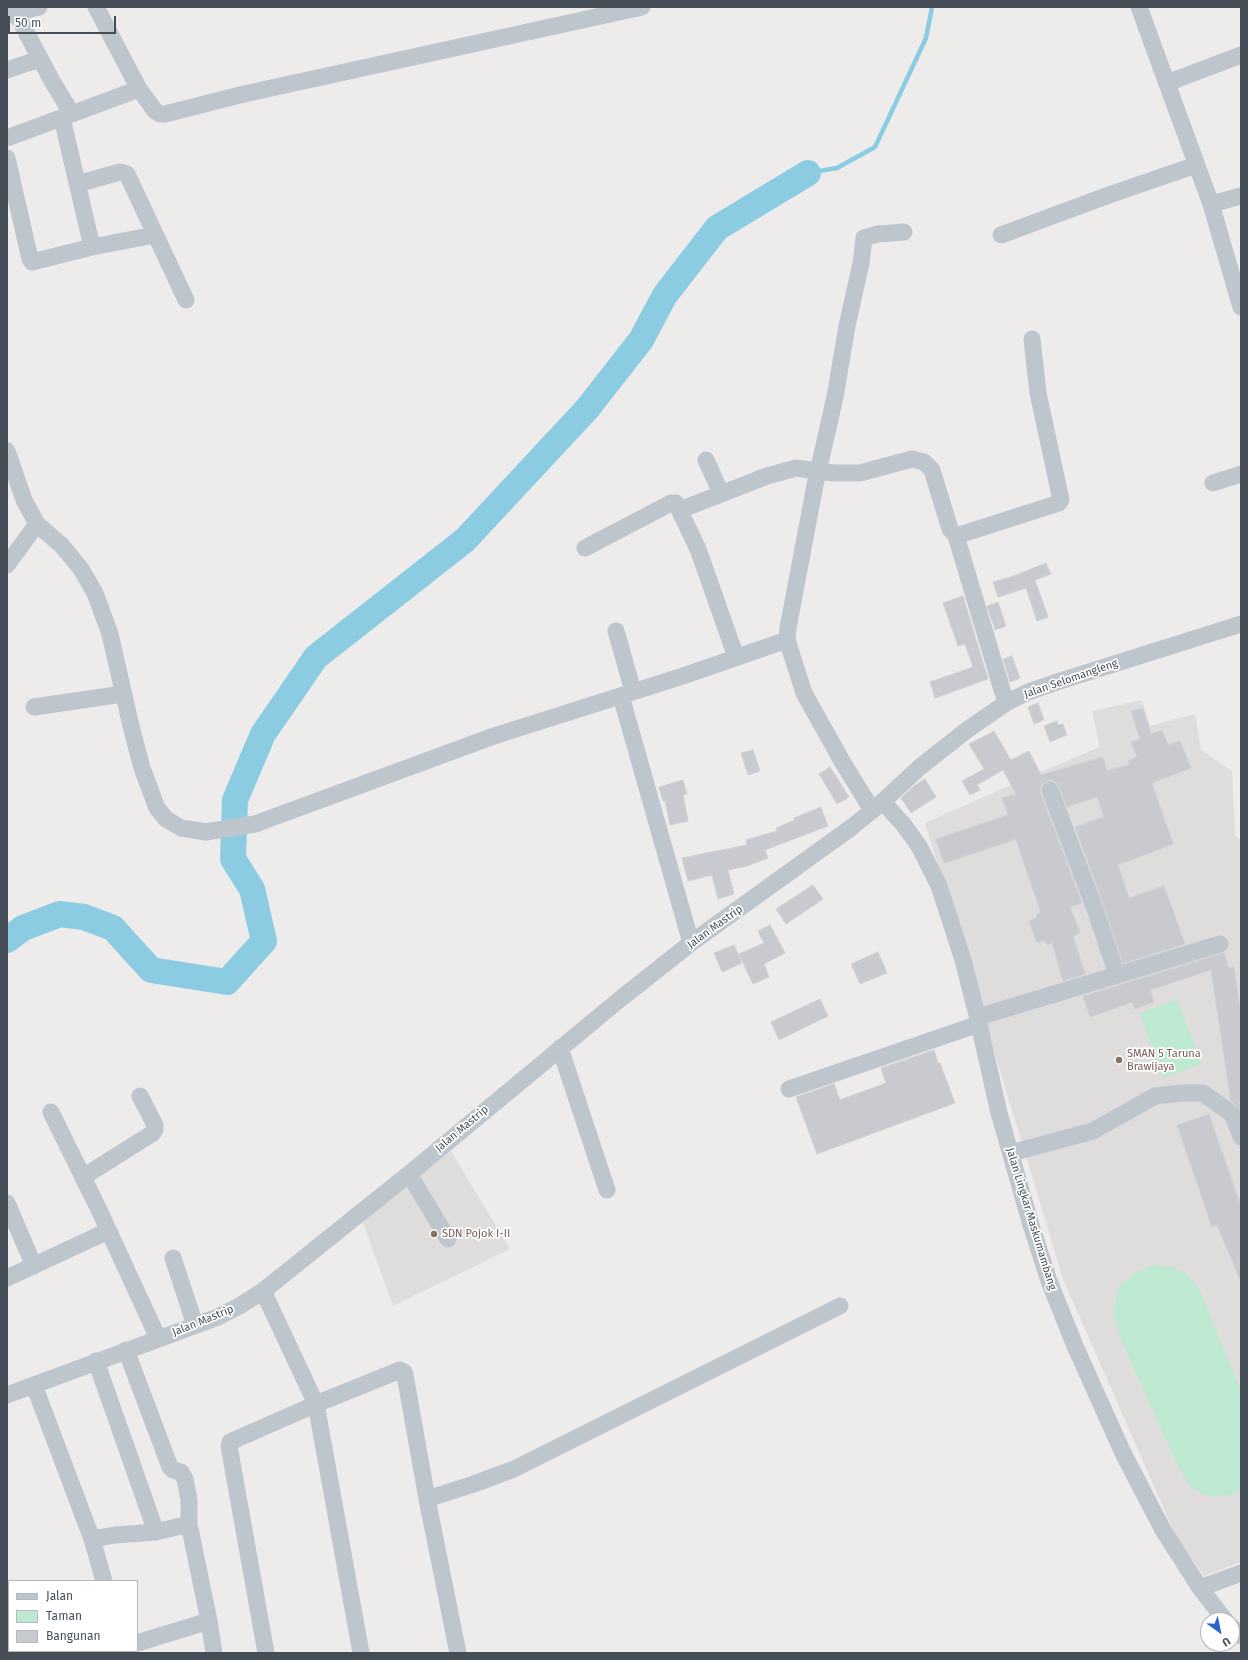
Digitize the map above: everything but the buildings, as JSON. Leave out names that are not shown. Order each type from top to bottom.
[{"type":"street","points":[[39,7],[12,14],[40,59],[67,116],[77,184],[92,247]]},
{"type":"street","points":[[96,7],[140,89],[155,111],[160,114],[244,94],[642,7]]},
{"type":"street","points":[[1139,7],[1211,204],[1237,281],[1241,307]]},
{"type":"street","points":[[1167,84],[1241,55]]},
{"type":"street","points":[[7,70],[40,59]]},
{"type":"street","points":[[7,138],[140,89]]},
{"type":"street","points":[[7,158],[12,199],[32,262],[92,247],[155,235]]},
{"type":"street","points":[[1001,235],[1196,165]]},
{"type":"street","points":[[77,184],[124,172],[128,176],[186,300]]},
{"type":"street","points":[[1211,204],[1241,196]]},
{"type":"street","points":[[8,460],[24,500],[37,524],[69,554],[81,569],[95,593],[110,634],[123,694],[142,768],[157,808],[166,819],[181,828],[206,832],[256,824],[494,736],[683,676],[787,640],[788,628],[824,472],[847,326],[860,263],[870,236],[904,232]]},
{"type":"street","points":[[956,536],[1059,503],[1061,500],[1038,393],[1032,339]]},
{"type":"street","points":[[680,510],[721,493],[790,469],[796,468],[824,472],[860,473],[912,458],[924,462],[932,470],[950,528],[956,536],[1006,703]]},
{"type":"street","points":[[706,460],[721,493]]},
{"type":"street","points":[[1213,483],[1241,474]]},
{"type":"street","points":[[585,548],[671,503],[676,503],[698,549],[736,657]]},
{"type":"street","points":[[7,565],[37,524]]},
{"type":"street","name":"Jalan Selomangleng","points":[[877,806],[920,767],[967,730],[1006,703],[1028,692],[1241,624]]},
{"type":"street","points":[[616,631],[627,693],[691,943]]},
{"type":"street","name":"Jalan Lingkar Maskumambang","points":[[787,640],[804,693],[843,763],[877,806],[903,824],[919,846],[940,886],[963,960],[979,1020],[999,1113],[1048,1281],[1075,1346],[1141,1490],[1163,1530],[1200,1588],[1219,1612]]},
{"type":"street","points":[[34,706],[123,694]]},
{"type":"street","points":[[1050,790],[1095,909],[1117,975]]},
{"type":"street","name":"Jalan Mastrip","points":[[7,1395],[218,1317],[263,1291],[409,1174],[560,1048],[691,943],[794,870],[852,827],[877,806]]},
{"type":"street","points":[[789,1089],[979,1020],[1117,975],[1220,944]]},
{"type":"street","points":[[560,1048],[607,1190]]},
{"type":"street","points":[[1011,1153],[1093,1131],[1155,1096],[1182,1093],[1203,1093],[1232,1114],[1241,1137]]},
{"type":"street","points":[[83,1177],[154,1133],[155,1125],[140,1096]]},
{"type":"street","points":[[51,1112],[158,1338]]},
{"type":"street","points":[[409,1174],[448,1239]]},
{"type":"street","points":[[7,1203],[34,1266]]},
{"type":"street","points":[[7,1278],[108,1231]]},
{"type":"street","points":[[173,1258],[195,1325]]},
{"type":"street","points":[[263,1291],[316,1404],[361,1653]]},
{"type":"street","points":[[427,1499],[514,1469],[840,1306]]},
{"type":"street","points":[[126,1350],[170,1467],[181,1472],[185,1479],[190,1500],[189,1524],[214,1653]]},
{"type":"street","points":[[96,1361],[156,1532]]},
{"type":"street","points":[[266,1653],[229,1446],[230,1442],[396,1371],[404,1372],[427,1499],[458,1653]]},
{"type":"street","points":[[34,1385],[92,1539],[104,1580]]},
{"type":"street","points":[[92,1539],[114,1535],[156,1532],[189,1524]]},
{"type":"street","points":[[1200,1588],[1241,1573]]},
{"type":"street","points":[[146,1645],[209,1621]]},
{"type":"shaded area","name":"SMAN 5 Taruna Brawijaya","points":[[1142,700],[1150,726],[1195,714],[1201,750],[1232,771],[1235,835],[1241,841],[1241,1562],[1204,1576],[1175,1534],[1063,1279],[925,823],[1100,747],[1092,711]]},
{"type":"shaded area","name":"SDN Pojok I-II","points":[[451,1151],[510,1249],[393,1306],[362,1220]]},
{"type":"green space","points":[[1177,999],[1201,1064],[1163,1078],[1140,1013]]},
{"type":"green space","points":[[1153,1265],[1173,1267],[1186,1274],[1198,1287],[1241,1391],[1241,1488],[1232,1495],[1208,1496],[1191,1488],[1178,1466],[1120,1337],[1114,1315],[1118,1287],[1135,1273]]},
{"type":"waterway","points":[[808,173],[837,168],[875,147],[926,38],[932,7]]},
{"type":"waterway","points":[[7,940],[23,928],[60,914],[84,917],[113,928],[151,970],[227,982],[264,941],[252,889],[233,859],[235,800],[263,734],[316,657],[465,540],[587,409],[641,340],[665,295],[717,228],[808,173]]},
{"type":"place","name":"SMAN 5 Taruna Brawijaya","points":[[1119,1060]]},
{"type":"place","name":"SDN Pojok I-II","points":[[434,1234]]}]
